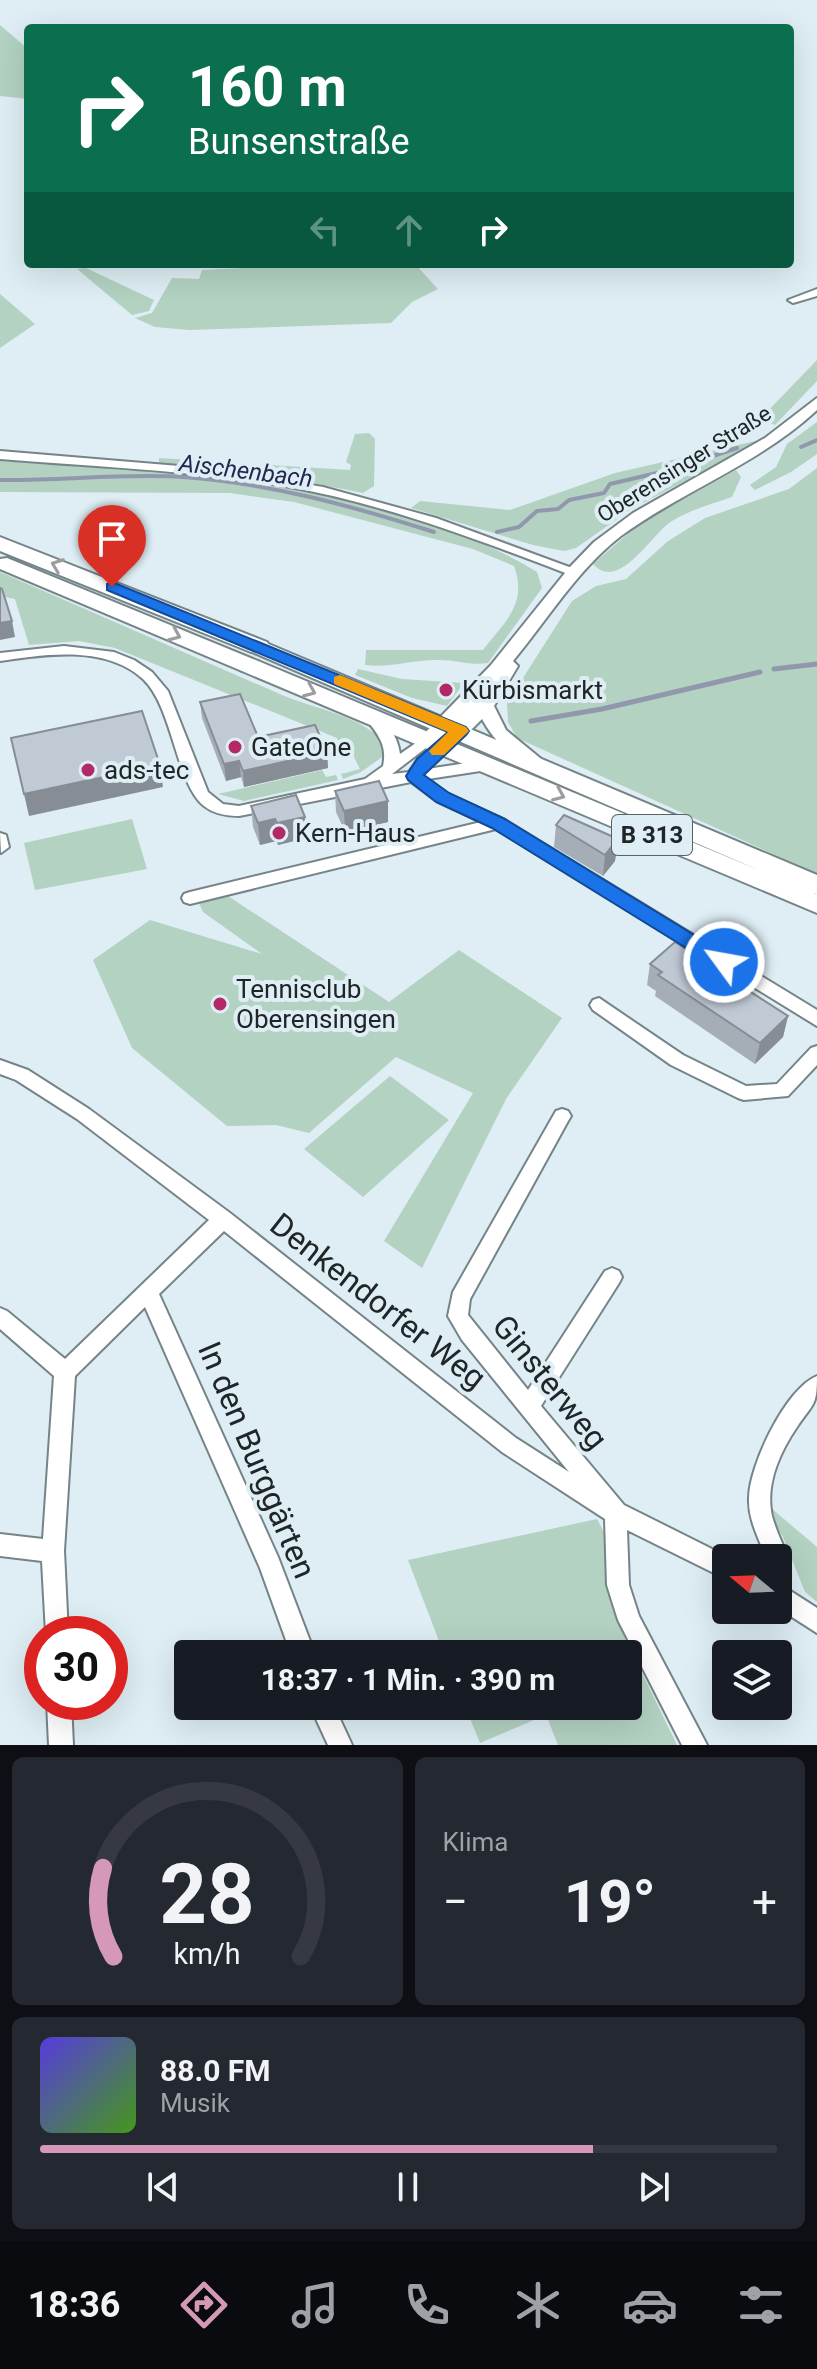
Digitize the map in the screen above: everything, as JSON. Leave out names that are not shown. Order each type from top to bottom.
[{"type":"highway","name":"B 313","points":[[0,543],[255,657]]},
{"type":"highway","name":"B 313","points":[[0,561],[255,657]]},
{"type":"main road","name":"B 313","points":[[255,657],[371,716],[534,763],[817,885]]},
{"type":"main road","name":"B 313","points":[[255,657],[444,736],[487,765],[817,904]]},
{"type":"street","points":[[793,300],[817,292]]},
{"type":"street","name":"Oberensinger Straße","points":[[444,736],[573,571],[614,534],[663,502],[745,459],[782,434],[817,402]]},
{"type":"street","points":[[0,455],[238,476],[289,484],[419,516],[573,571]]},
{"type":"street","name":"Oberensinger Straße","points":[[444,736],[485,706],[504,676],[518,644]]},
{"type":"street","points":[[0,657],[35,650],[86,651],[110,656],[147,675],[161,691],[201,794],[209,805],[222,810],[255,809],[369,783],[487,765]]},
{"type":"street","points":[[485,706],[499,734],[534,763]]},
{"type":"street","points":[[371,716],[393,746],[394,757],[390,769]]},
{"type":"street","points":[[369,783],[444,736]]},
{"type":"street","points":[[414,776],[444,736]]},
{"type":"street","points":[[414,776],[443,798],[498,823],[817,1019]]},
{"type":"street","points":[[190,898],[498,823]]},
{"type":"street","points":[[599,1005],[677,1060],[744,1093],[782,1091],[817,1053]]},
{"type":"street","name":"Denkendorfer Weg","points":[[0,1067],[22,1075],[83,1114],[223,1219],[509,1445],[616,1513],[712,1561]]},
{"type":"street","name":"Ginsterweg","points":[[562,1116],[460,1298],[458,1316],[469,1334],[616,1513]]},
{"type":"street","points":[[56,1616],[53,1551],[65,1372],[223,1219]]},
{"type":"street","points":[[529,1407],[612,1277]]},
{"type":"street","name":"In den Burggärten","points":[[149,1293],[270,1565],[298,1640]]},
{"type":"street","points":[[0,1317],[65,1372]]},
{"type":"street","points":[[772,1544],[760,1512],[760,1497],[771,1454],[790,1421],[817,1386]]},
{"type":"street","points":[[616,1513],[618,1585],[629,1620],[695,1745]]},
{"type":"street","points":[[0,1545],[53,1551]]},
{"type":"street","points":[[792,1605],[817,1622]]},
{"type":"street","points":[[60,1720],[61,1745]]},
{"type":"street","points":[[328,1720],[340,1745]]},
{"type":"green space","points":[[0,25],[24,46],[24,99],[0,96]]},
{"type":"green space","points":[[86,268],[154,300],[149,311],[132,315],[77,269]]},
{"type":"green space","points":[[419,268],[438,289],[412,302],[391,323],[189,330],[155,327],[135,318],[152,313],[172,278],[199,279],[202,270]]},
{"type":"green space","points":[[0,294],[35,324],[0,348]]},
{"type":"green space","points":[[817,360],[817,381],[775,425],[760,419]]},
{"type":"green space","points":[[817,422],[817,454],[791,472],[755,490],[750,485],[776,467],[787,444]]},
{"type":"green space","points":[[369,433],[375,439],[374,486],[363,493],[277,476],[159,464],[159,458],[350,470],[351,465],[346,462],[355,434]]},
{"type":"green space","points":[[764,439],[630,510],[576,548],[564,551],[533,545],[411,508],[420,501],[510,510],[615,473]]},
{"type":"green space","points":[[0,458],[206,477],[276,486],[346,500],[414,518],[478,542],[537,572],[542,588],[488,663],[436,660],[365,665],[366,650],[483,650],[506,621],[516,602],[518,579],[514,566],[473,549],[294,502],[230,493],[0,492]]},
{"type":"green space","points":[[817,468],[817,878],[760,848],[517,738],[508,722],[507,703],[572,601],[596,586],[626,579],[668,541],[705,518],[789,489]]},
{"type":"green space","points":[[736,470],[741,477],[732,497],[693,510],[672,521],[624,567],[603,571],[593,564],[639,524]]},
{"type":"green space","points":[[0,572],[282,695],[352,720],[377,735],[386,745],[385,755],[361,772],[343,779],[341,774],[360,769],[347,743],[339,744],[337,738],[115,648],[79,641],[29,645],[15,599],[0,596]]},
{"type":"green space","points":[[358,669],[402,679],[464,683],[447,706],[412,698],[355,675]]},
{"type":"green space","points":[[322,770],[326,777],[336,775],[338,780],[244,801],[218,794]]},
{"type":"green space","points":[[132,819],[147,869],[35,890],[24,843]]},
{"type":"green space","points":[[225,894],[389,1002],[459,950],[562,1018],[506,1099],[422,1268],[384,1241],[473,1093],[396,1057],[309,1133],[276,1125],[227,1126],[132,1048],[93,960],[150,920],[262,954],[203,912],[198,901]]},
{"type":"green space","points":[[390,1076],[449,1120],[363,1197],[304,1149]]},
{"type":"green space","points":[[771,1508],[817,1547],[817,1602],[805,1592],[792,1560],[792,1544],[786,1544],[768,1512]]},
{"type":"green space","points":[[597,1519],[612,1547],[611,1596],[626,1640],[439,1640],[408,1560]]},
{"type":"green space","points":[[642,1673],[677,1745],[558,1745],[548,1720],[642,1720]]},
{"type":"green space","points":[[471,1720],[534,1720],[480,1743]]},
{"type":"building","points":[[2,589],[12,621],[0,623]]},
{"type":"building","points":[[240,694],[258,737],[315,725],[327,752],[243,771],[239,761],[224,764],[200,702]]},
{"type":"building","name":"ads-tec","points":[[142,711],[160,765],[24,794],[11,738]]},
{"type":"building","points":[[379,781],[388,801],[344,811],[335,791]]},
{"type":"building","points":[[296,795],[305,817],[277,823],[275,819],[258,823],[251,806]]},
{"type":"building","points":[[564,815],[618,839],[605,855],[556,825]]},
{"type":"building","points":[[675,942],[721,972],[724,969],[743,982],[740,985],[788,1016],[760,1043],[658,975],[662,972],[650,964]]},
{"type":"waterway","name":"Aischenbach","points":[[801,447],[817,440]]},
{"type":"waterway","name":"Aischenbach","points":[[497,532],[519,527],[537,511],[558,509],[569,500],[604,493],[610,484],[674,469],[737,448]]},
{"type":"waterway","name":"Aischenbach","points":[[0,480],[137,476],[215,480],[310,497],[434,532]]},
{"type":"waterway","points":[[774,669],[817,664]]},
{"type":"waterway","points":[[531,721],[602,709],[760,672]]},
{"type":"slow traffic","points":[[340,681],[460,731],[438,751]]},
{"type":"place","name":"Kürbismarkt","points":[[446,690]]},
{"type":"place","name":"GateOne","points":[[235,747]]},
{"type":"place","name":"ads-tec","points":[[88,770]]},
{"type":"place","name":"Kern-Haus","points":[[279,833]]},
{"type":"place","name":"Tennisclub Oberensingen","points":[[220,1004]]},
{"type":"route","points":[[112,587],[460,731],[423,763],[414,776],[443,798],[498,823],[724,962]]}]
